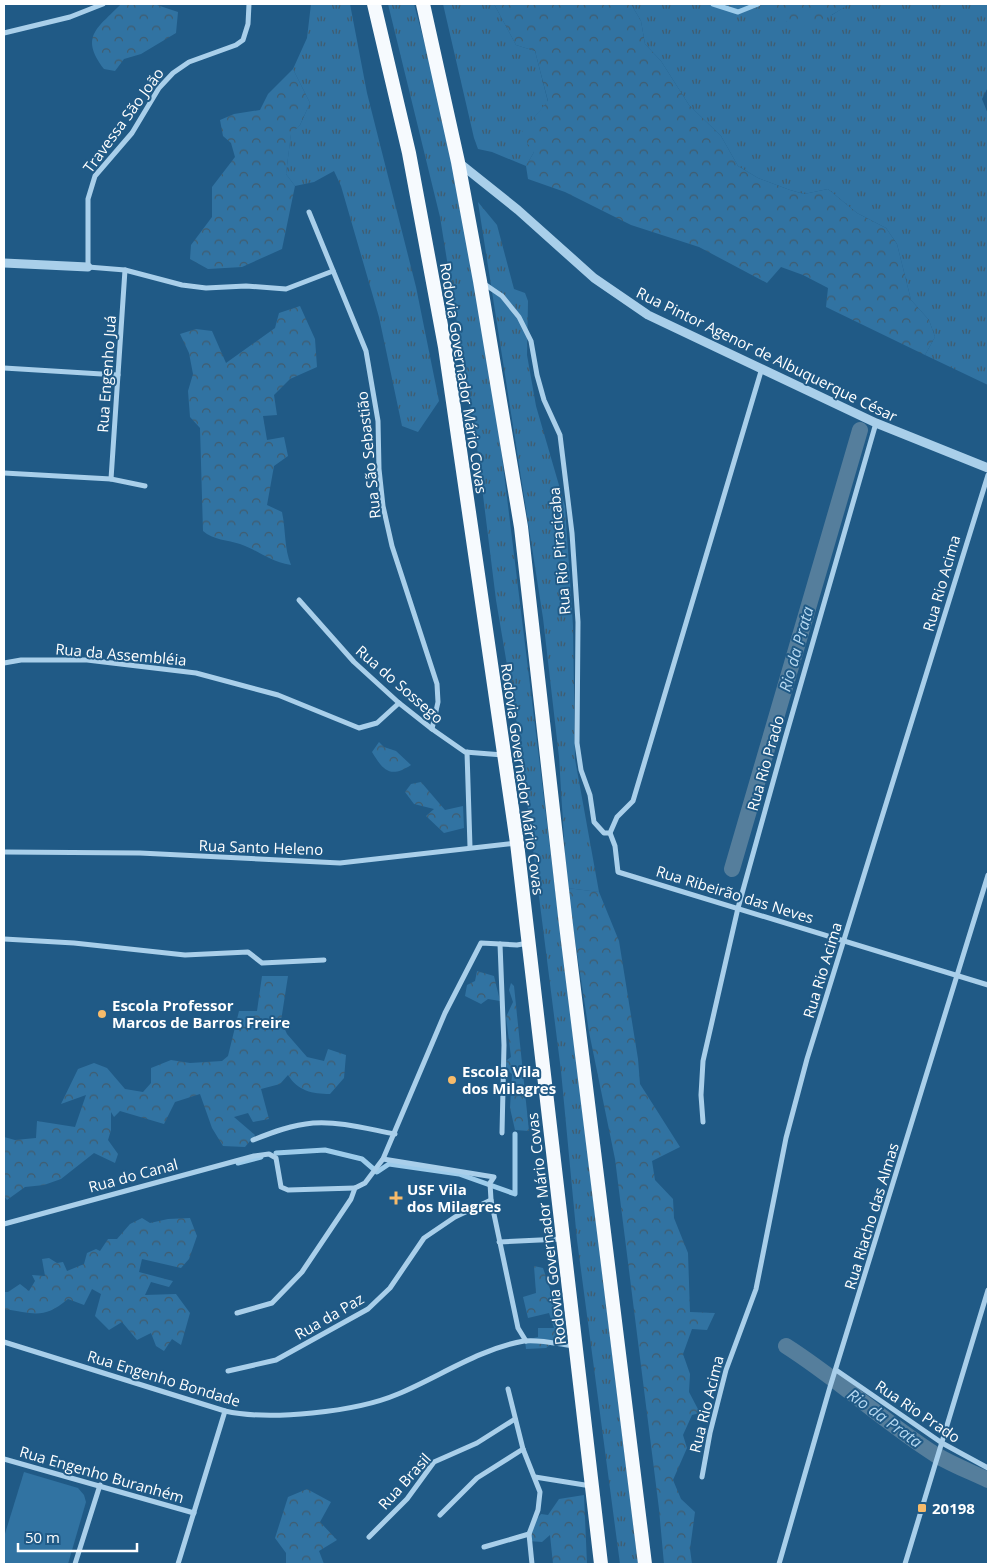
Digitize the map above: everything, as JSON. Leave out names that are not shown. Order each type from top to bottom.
[{"type":"highway","name":"Rodovia Governador Mário Covas","points":[[374,4],[409,153],[445,347],[517,843],[601,1564]]},
{"type":"highway","name":"Rodovia Governador Mário Covas","points":[[423,4],[458,162],[521,528],[566,925],[645,1564]]},
{"type":"street","points":[[4,33],[77,15],[103,4]]},
{"type":"street","name":"Travessa São João","points":[[88,267],[88,199],[95,176],[132,134],[159,88],[173,73],[189,62],[236,45],[243,40],[248,24],[249,4]]},
{"type":"street","name":"Rua Pintor Agenor de Albuquerque César","points":[[458,162],[518,210],[594,278],[648,315],[762,367],[876,423],[988,468]]},
{"type":"street","name":"Rua São Sebastião","points":[[309,212],[359,329],[372,373],[378,421],[379,469],[386,522],[437,684],[438,702],[432,729]]},
{"type":"street","points":[[4,263],[125,270],[194,288],[246,286],[284,289],[304,284],[333,271]]},
{"type":"street","name":"Rua Engenho Juá","points":[[112,479],[125,270]]},
{"type":"street","name":"Rua Rio Piracicaba","points":[[480,281],[502,296],[519,317],[531,341],[544,400],[560,434],[572,533],[578,622],[577,743],[581,770],[590,795],[594,822],[604,832],[610,832]]},
{"type":"street","points":[[610,832],[616,817],[634,801],[762,367]]},
{"type":"street","points":[[4,368],[118,375]]},
{"type":"street","name":"Rua Rio Prado","points":[[738,908],[784,739],[876,423]]},
{"type":"street","points":[[4,473],[112,479],[145,486]]},
{"type":"street","name":"Rua Rio Acima","points":[[702,1477],[710,1433],[724,1378],[756,1289],[786,1138],[807,1059],[988,475]]},
{"type":"street","name":"Rua do Sossego","points":[[299,600],[354,662],[399,703],[432,729],[467,752],[503,756]]},
{"type":"street","name":"Rua da Assembléia","points":[[4,663],[21,660],[87,660],[196,673],[278,695],[359,728],[365,728],[377,723],[399,703]]},
{"type":"street","points":[[467,752],[470,847]]},
{"type":"street","name":"Rua Ribeirão das Neves","points":[[610,832],[615,846],[618,872],[844,942],[988,984]]},
{"type":"street","name":"Rua Santo Heleno","points":[[4,852],[140,853],[340,863],[517,843]]},
{"type":"street","name":"Rua Riacho das Almas","points":[[779,1564],[835,1372],[988,875]]},
{"type":"street","points":[[704,1122],[700,1095],[704,1053],[738,908]]},
{"type":"street","points":[[4,939],[74,943],[185,955],[248,952],[262,964],[324,960]]},
{"type":"street","points":[[237,1313],[272,1303],[302,1272],[350,1199],[355,1188],[366,1183],[376,1170],[395,1134],[445,1013],[481,943],[517,945],[528,942]]},
{"type":"street","points":[[500,944],[504,1044],[502,1133]]},
{"type":"street","points":[[253,1140],[281,1129],[312,1123],[338,1124],[395,1134]]},
{"type":"street","name":"Rua do Canal","points":[[4,1224],[254,1156],[269,1154],[276,1158],[281,1187],[288,1190],[355,1188]]},
{"type":"street","points":[[383,1159],[494,1177],[490,1183],[490,1192],[499,1242],[518,1328],[526,1341]]},
{"type":"street","name":"Rua da Paz","points":[[228,1371],[276,1360],[368,1309],[390,1288],[424,1238],[455,1217],[491,1200]]},
{"type":"street","points":[[499,1242],[564,1239]]},
{"type":"street","points":[[905,1564],[988,1290]]},
{"type":"street","name":"Rua Engenho Bondade","points":[[4,1342],[225,1412],[245,1415],[266,1415],[360,1406],[396,1395],[465,1361],[526,1341],[576,1346]]},
{"type":"street","name":"Rua Rio Prado","points":[[835,1372],[942,1443],[988,1468]]},
{"type":"street","points":[[508,1389],[523,1450],[540,1492],[540,1501],[529,1534],[532,1564]]},
{"type":"street","points":[[178,1564],[225,1412]]},
{"type":"street","name":"Rua Brasil","points":[[369,1537],[407,1499],[434,1462],[477,1443],[515,1419]]},
{"type":"street","points":[[440,1515],[478,1478],[523,1450]]},
{"type":"street","name":"Rua Engenho Buranhém","points":[[4,1459],[194,1513]]},
{"type":"street","points":[[535,1476],[591,1486]]},
{"type":"street","points":[[75,1564],[100,1485]]},
{"type":"street","points":[[484,1548],[529,1534]]},
{"type":"green space","points":[[121,4],[154,4],[178,12],[176,33],[141,54],[124,59],[115,71],[104,69],[97,58],[92,40],[99,26]]},
{"type":"green space","points":[[311,4],[350,4],[367,93],[416,287],[439,401],[418,432],[402,426],[379,317],[341,186],[334,171],[314,182],[295,186],[286,174],[291,133],[300,125],[310,103],[293,69],[307,38]]},
{"type":"green space","points":[[388,4],[414,4],[457,165],[489,351],[638,1564],[620,1564],[577,1240],[561,1071],[518,730],[496,600],[477,447],[440,217]]},
{"type":"green space","points":[[443,4],[494,4],[516,45],[535,51],[548,102],[531,121],[534,152],[526,166],[492,152],[478,149]]},
{"type":"green space","points":[[494,4],[631,4],[641,21],[645,44],[661,61],[689,105],[721,136],[738,166],[758,178],[804,194],[828,189],[857,213],[886,228],[897,244],[911,300],[929,320],[935,337],[925,355],[826,307],[828,288],[803,275],[781,267],[767,283],[699,247],[631,225],[565,192],[528,179],[526,166],[534,152],[520,134],[548,101],[535,51],[516,45]]},
{"type":"green space","points":[[631,4],[770,5],[787,22],[832,15],[849,4],[988,4],[988,87],[982,99],[988,114],[988,385],[925,355],[935,337],[929,320],[911,300],[897,244],[886,228],[857,213],[828,189],[804,194],[758,178],[738,166],[721,136],[689,105],[661,61],[645,44],[641,21]]},
{"type":"green space","points":[[754,4],[849,4],[820,21],[811,24],[795,25],[787,22],[772,8]]},
{"type":"green space","points":[[293,69],[310,103],[300,125],[291,134],[286,174],[295,186],[282,249],[242,267],[208,269],[190,259],[191,245],[212,217],[212,187],[235,157],[231,143],[223,136],[220,120],[234,114],[260,110],[268,94]]},
{"type":"green space","points":[[478,202],[497,225],[514,289],[525,293],[528,301],[527,355],[536,406],[565,506],[573,626],[575,759],[599,892],[567,888],[559,757],[543,618]]},
{"type":"green space","points":[[300,306],[315,339],[317,367],[290,379],[274,395],[277,415],[263,416],[267,440],[284,437],[288,456],[274,466],[267,505],[282,512],[287,552],[291,565],[276,561],[240,544],[211,536],[203,531],[200,428],[190,417],[188,391],[193,374],[189,353],[180,334],[196,329],[212,331],[226,363],[275,328],[279,313]]},
{"type":"green space","points":[[379,742],[384,747],[396,751],[411,765],[398,771],[388,771],[380,764],[372,752]]},
{"type":"green space","points":[[421,782],[445,810],[463,806],[464,828],[444,833],[426,816],[434,809],[414,804],[405,792],[411,784]]},
{"type":"green space","points":[[567,888],[599,892],[619,941],[638,1059],[640,1084],[680,1147],[652,1161],[655,1180],[673,1199],[674,1218],[688,1253],[690,1312],[715,1313],[707,1330],[692,1329],[683,1354],[690,1374],[689,1392],[700,1413],[692,1415],[683,1435],[687,1448],[673,1480],[681,1499],[695,1512],[690,1549],[692,1564],[664,1564],[659,1509],[615,1159],[589,1032]]},
{"type":"green space","points":[[477,971],[494,976],[500,1001],[488,999],[481,1004],[465,996],[467,985],[475,981]]},
{"type":"green space","points":[[262,976],[288,976],[281,1021],[287,1034],[307,1057],[324,1061],[328,1049],[346,1055],[344,1078],[330,1094],[317,1093],[301,1088],[288,1075],[280,1084],[261,1089],[269,1119],[253,1122],[248,1113],[234,1117],[255,1135],[245,1147],[223,1146],[212,1128],[200,1094],[175,1102],[164,1124],[120,1111],[114,1117],[111,1112],[111,1130],[108,1140],[118,1154],[115,1163],[94,1153],[61,1179],[44,1185],[25,1187],[7,1200],[4,1196],[4,1137],[15,1140],[36,1138],[37,1121],[75,1127],[86,1095],[61,1104],[78,1069],[94,1063],[107,1068],[125,1089],[143,1092],[151,1083],[151,1068],[171,1060],[190,1063],[222,1061],[228,1056],[239,1011],[257,1011]]},
{"type":"green space","points":[[511,983],[514,986],[529,1131],[515,1130],[510,1108],[512,1074],[500,1065],[511,1057],[506,1017],[513,1002],[509,990]]},
{"type":"green space","points":[[142,1218],[150,1223],[168,1219],[190,1218],[197,1236],[189,1259],[181,1268],[142,1259],[139,1272],[173,1281],[169,1287],[151,1282],[145,1295],[176,1294],[190,1313],[181,1345],[172,1339],[164,1351],[156,1346],[151,1333],[137,1340],[122,1322],[109,1330],[95,1316],[101,1294],[92,1289],[84,1305],[68,1299],[52,1310],[45,1312],[31,1313],[4,1309],[4,1292],[8,1292],[20,1284],[29,1291],[35,1281],[32,1275],[45,1276],[42,1259],[49,1258],[57,1263],[63,1262],[67,1271],[84,1264],[87,1253],[96,1249],[100,1251],[108,1239],[117,1239],[130,1224]]},
{"type":"green space","points":[[534,1266],[543,1268],[565,1334],[546,1348],[526,1349],[525,1340],[538,1337],[538,1328],[554,1328],[549,1313],[528,1318],[523,1297],[536,1293]]},
{"type":"green space","points":[[24,1472],[78,1488],[84,1495],[86,1502],[68,1564],[4,1564],[4,1537]]},
{"type":"green space","points":[[307,1489],[331,1502],[320,1522],[337,1540],[319,1551],[324,1564],[286,1564],[286,1553],[275,1538],[288,1497]]},
{"type":"green space","points":[[584,1495],[587,1564],[553,1564],[550,1535],[542,1542],[529,1541],[533,1524],[541,1514],[548,1515],[559,1499]]},
{"type":"waterway","points":[[713,4],[738,12],[758,4]]},
{"type":"waterway","name":"Rio da Prata","points":[[732,869],[860,430]]},
{"type":"waterway","points":[[276,1153],[325,1150],[362,1159],[377,1172],[389,1164],[459,1174],[515,1194],[515,1134]]},
{"type":"waterway","points":[[238,1163],[261,1157]]},
{"type":"waterway","name":"Rio da Prata","points":[[786,1346],[936,1455],[988,1480]]},
{"type":"place","name":"Escola Professor Marcos de Barros Freire","points":[[102,1014]]},
{"type":"place","name":"Escola Vila dos Milagres","points":[[452,1080]]},
{"type":"place","name":"USF Vila dos Milagres","points":[[396,1198]]},
{"type":"place","name":"20198","points":[[922,1508]]}]
